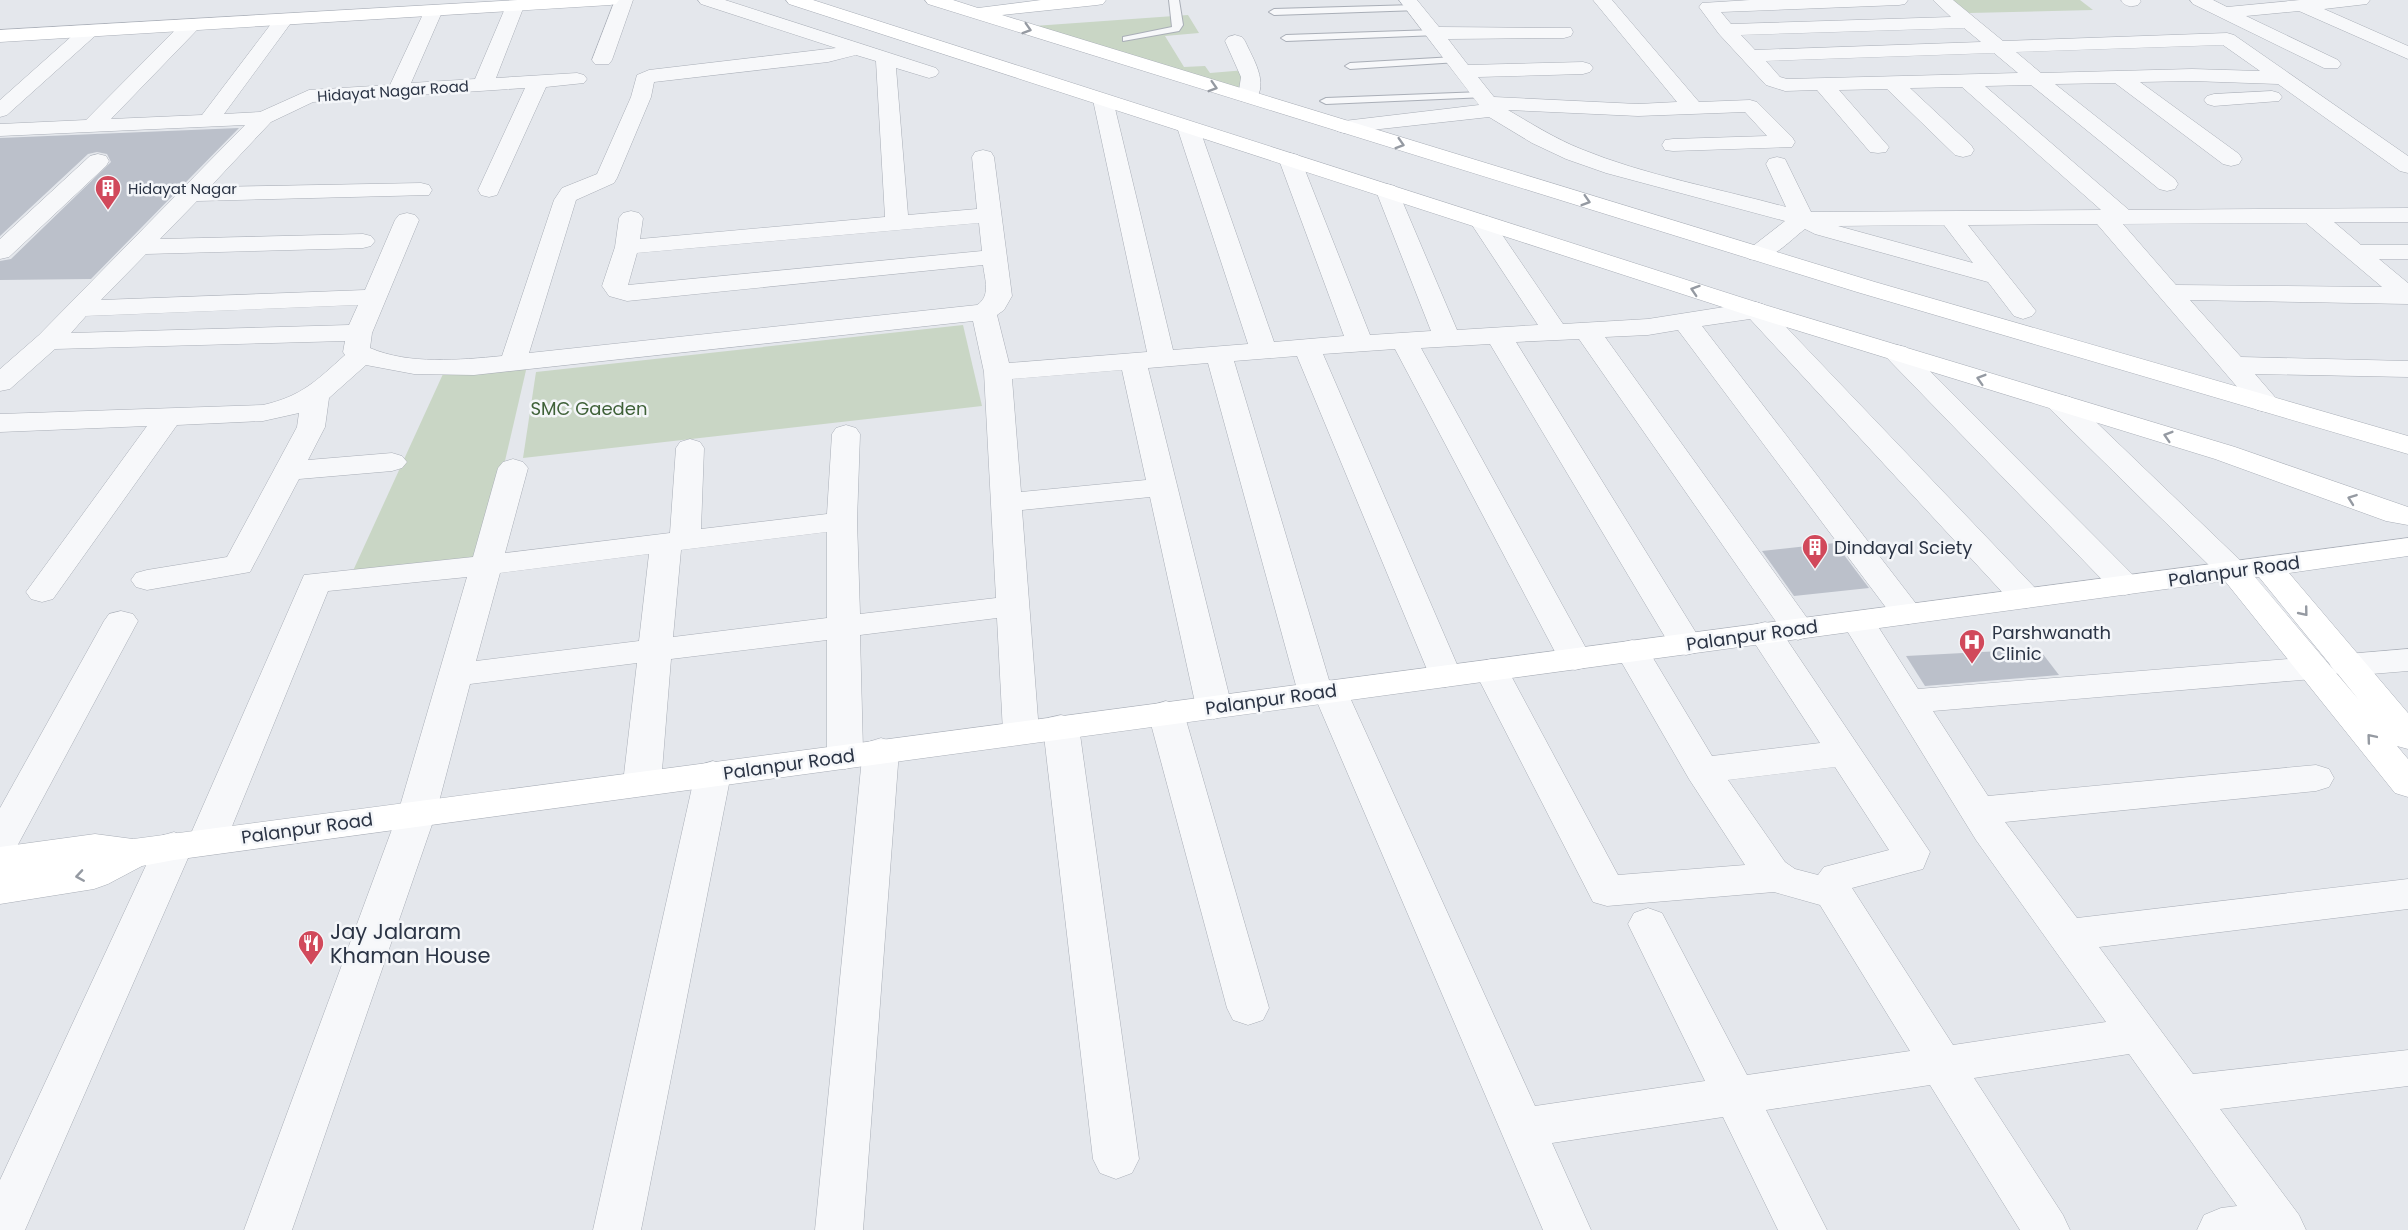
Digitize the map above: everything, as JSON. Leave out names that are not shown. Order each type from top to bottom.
[{"type":"street","points":[[0,24],[435,6],[515,6],[610,0]]},
{"type":"street","points":[[602,60],[624,0]]},
{"type":"street","points":[[707,0],[929,72]]},
{"type":"street","points":[[795,0],[1756,310],[2225,453],[2397,515],[2408,516]]},
{"type":"street","points":[[934,0],[1758,254],[2408,445]]},
{"type":"street","points":[[874,26],[971,12],[1001,5],[1095,0]]},
{"type":"street","points":[[1602,0],[1693,108]]},
{"type":"street","points":[[1899,0],[1708,7],[1773,81],[1780,84],[2192,75],[2282,78]]},
{"type":"street","points":[[1942,0],[2167,184]]},
{"type":"street","points":[[2199,0],[2331,64]]},
{"type":"street","points":[[2225,13],[2297,3],[2361,0]]},
{"type":"street","points":[[2297,3],[2408,53]]},
{"type":"street","points":[[1411,4],[1488,103],[1574,154],[1614,168],[1803,219],[1823,229],[1997,277]]},
{"type":"street","points":[[0,36],[284,20],[435,6]]},
{"type":"street","points":[[398,90],[435,6]]},
{"type":"street","points":[[483,85],[515,6]]},
{"type":"street","points":[[209,120],[284,20]]},
{"type":"street","points":[[92,126],[190,26]]},
{"type":"street","points":[[1726,30],[1975,27],[2110,30]]},
{"type":"street","points":[[0,111],[89,31]]},
{"type":"street","points":[[1434,33],[1564,32]]},
{"type":"street","points":[[2295,46],[2408,35]]},
{"type":"street","points":[[1750,56],[2227,39],[2408,166]]},
{"type":"street","points":[[1235,41],[1251,77],[1248,97]]},
{"type":"street","points":[[513,362],[565,200],[570,193],[606,178],[641,97],[644,79],[649,76],[828,56],[859,48]]},
{"type":"street","points":[[885,57],[897,223]]},
{"type":"street","points":[[1459,65],[1583,68]]},
{"type":"street","points":[[2120,77],[2232,159]]},
{"type":"street","name":"Hidayat Nagar Road","points":[[0,383],[48,341],[264,118],[309,96],[577,80]]},
{"type":"street","points":[[1966,80],[2113,216],[2170,292],[2268,404]]},
{"type":"street","points":[[489,190],[538,82]]},
{"type":"street","points":[[1892,82],[1963,150]]},
{"type":"street","points":[[1822,83],[1878,147]]},
{"type":"street","points":[[2214,100],[2308,96]]},
{"type":"street","points":[[1103,100],[1147,360],[1163,487],[1214,707]]},
{"type":"street","points":[[1344,127],[1488,103],[1638,110],[1749,106],[1784,142],[1797,162],[1760,164],[1677,155],[1784,142]]},
{"type":"street","points":[[0,130],[264,118]]},
{"type":"street","points":[[1188,127],[1264,351]]},
{"type":"street","points":[[2376,144],[2408,144]]},
{"type":"street","points":[[360,344],[369,360],[433,367],[474,367],[984,312],[995,305],[999,296],[983,157]]},
{"type":"street","points":[[1290,160],[1360,343]]},
{"type":"street","points":[[0,252],[98,161]]},
{"type":"street","points":[[1760,164],[1803,219]]},
{"type":"street","points":[[190,194],[421,190]]},
{"type":"street","points":[[1387,191],[1447,338]]},
{"type":"street","points":[[627,247],[990,215]]},
{"type":"street","points":[[1758,254],[1803,219],[2408,215]]},
{"type":"street","points":[[2312,216],[2405,291]]},
{"type":"street","points":[[1950,217],[2023,311]]},
{"type":"street","points":[[631,218],[627,247],[615,286],[618,291],[627,293],[995,257]]},
{"type":"street","points":[[0,423],[263,413],[315,396],[360,344],[374,297],[407,220]]},
{"type":"street","points":[[1482,222],[1555,332]]},
{"type":"street","points":[[139,247],[363,241]]},
{"type":"street","points":[[2355,252],[2408,252]]},
{"type":"street","points":[[2170,292],[2405,291]]},
{"type":"street","points":[[79,309],[374,297]]},
{"type":"street","points":[[998,372],[1360,343],[1587,331],[1685,322],[1756,310]]},
{"type":"street","points":[[1756,310],[2026,598]]},
{"type":"street","points":[[984,312],[998,372],[1021,732]]},
{"type":"street","points":[[1685,322],[1908,614]]},
{"type":"street","points":[[1587,331],[1781,631],[1845,753],[1911,852],[1909,859],[1838,878],[1832,885],[1834,894],[2046,1230]]},
{"type":"street","points":[[1498,335],[1686,644]]},
{"type":"street","points":[[1404,340],[1575,659]]},
{"type":"street","points":[[48,341],[360,344]]},
{"type":"street","points":[[1307,347],[1444,676]]},
{"type":"street","points":[[1897,353],[2125,585]]},
{"type":"street","points":[[1219,354],[1322,692],[1567,1230]]},
{"type":"street","points":[[2233,364],[2408,369]]},
{"type":"street","points":[[147,580],[238,565],[311,427],[315,396]]},
{"type":"street","points":[[2060,403],[2250,569],[2347,665],[2408,737]]},
{"type":"street","points":[[42,592],[169,417]]},
{"type":"street","points":[[839,1230],[863,754],[844,626],[842,521],[846,434]]},
{"type":"street","points":[[642,783],[655,649],[690,448]]},
{"type":"street","points":[[288,471],[392,462]]},
{"type":"street","points":[[268,1230],[417,813],[513,468]]},
{"type":"street","points":[[1006,502],[1163,487]]},
{"type":"street","points":[[0,1230],[190,844],[315,582],[486,565],[842,521]]},
{"type":"street","name":"Palanpur Road","points":[[0,862],[95,848],[133,853],[2408,547]]},
{"type":"street","points":[[2250,569],[2313,668],[2408,784]]},
{"type":"street","points":[[455,675],[1013,606]]},
{"type":"street","points":[[0,842],[121,621]]},
{"type":"street","points":[[1858,621],[1978,811],[2279,1226]]},
{"type":"street","points":[[1632,651],[1702,770],[1775,876]]},
{"type":"street","points":[[2347,665],[2408,660]]},
{"type":"street","points":[[1909,701],[2313,668]]},
{"type":"street","points":[[1491,670],[1607,891],[1775,876],[1834,894]]},
{"type":"street","points":[[1166,713],[1248,1008]]},
{"type":"street","points":[[1061,727],[1116,1159]]},
{"type":"street","points":[[1702,770],[1845,753]]},
{"type":"street","points":[[617,1230],[713,774]]},
{"type":"street","points":[[1978,811],[2316,778]]},
{"type":"street","name":"Palanpur Road","points":[[0,889],[94,874],[133,853]]},
{"type":"street","points":[[2067,935],[2408,894]]},
{"type":"street","points":[[1648,924],[1803,1230]]},
{"type":"street","points":[[1522,1128],[2139,1035]]},
{"type":"street","points":[[2182,1094],[2408,1068]]},
{"type":"street","points":[[2221,1230],[2279,1226]]},
{"type":"lane","points":[[1127,39],[1175,29],[1179,25],[1174,0]]},
{"type":"lane","points":[[1274,12],[1411,4]]},
{"type":"lane","points":[[1286,38],[1434,33]]},
{"type":"lane","points":[[1350,66],[1459,65]]},
{"type":"lane","points":[[1326,101],[1488,103]]},
{"type":"green space","points":[[1951,0],[2080,0],[2093,10],[1969,13]]},
{"type":"green space","points":[[1188,15],[1199,33],[1165,36],[1184,67],[1205,66],[1210,73],[1246,70],[1247,94],[1034,26]]},
{"type":"green space","name":"SMC Gaeden","points":[[963,325],[982,406],[523,458],[536,372]]},
{"type":"green space","points":[[527,366],[482,560],[352,573],[443,374]]},
{"type":"building","points":[[239,128],[91,279],[0,280],[0,261],[11,259],[111,162],[107,154],[97,152],[88,154],[0,236],[0,138]]},
{"type":"building","name":"Dindayal Sciety","points":[[1835,543],[1869,588],[1794,596],[1762,551]]},
{"type":"building","points":[[2039,649],[2059,675],[1925,686],[1906,656]]},
{"type":"place","name":"Hidayat Nagar","points":[[108,211]]},
{"type":"place","name":"Dindayal Sciety","points":[[1815,570]]},
{"type":"place","name":"Parshwanath Clinic","points":[[1972,665]]},
{"type":"place","name":"Jay Jalaram Khaman House","points":[[311,966]]}]
